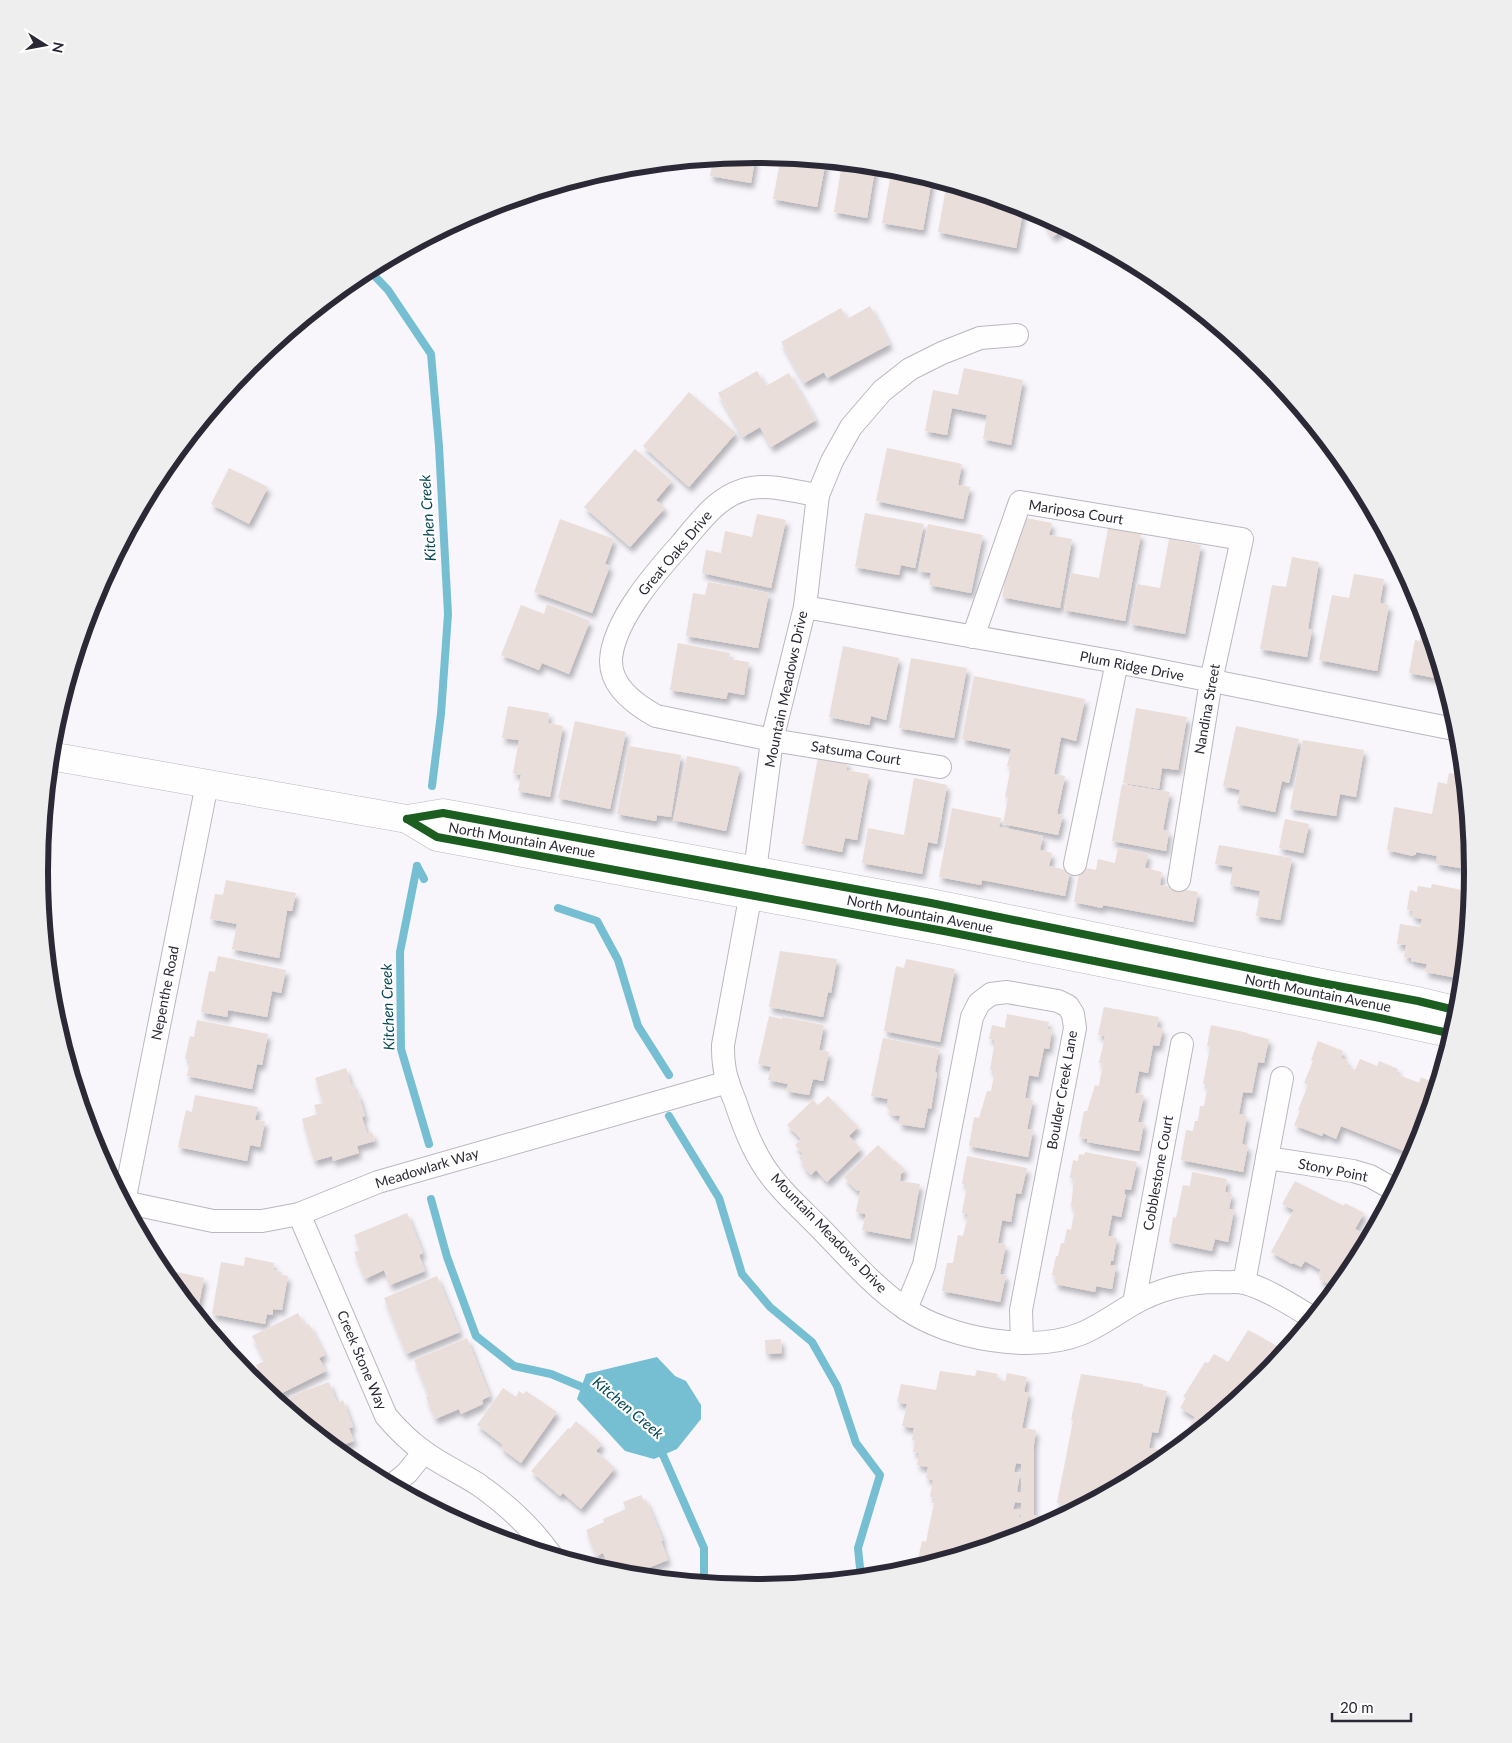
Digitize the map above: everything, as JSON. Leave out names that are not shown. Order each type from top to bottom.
[{"type":"street","name":"Mountain Meadows Drive","points":[[1017,334],[980,338],[934,357],[910,369],[882,391],[852,426],[832,461],[818,496],[805,607],[772,740],[753,883],[723,1045],[724,1064],[728,1082],[741,1120],[757,1155],[778,1185],[874,1282],[906,1309],[939,1327],[986,1339],[1022,1342],[1054,1341],[1082,1333],[1108,1320],[1134,1303],[1158,1292],[1184,1284],[1244,1282],[1308,1315]]},
{"type":"street","name":"Great Oaks Drive","points":[[772,740],[656,716],[640,707],[621,688],[614,675],[611,660],[617,636],[646,585],[710,510],[726,498],[744,489],[766,487],[818,496]]},
{"type":"street","name":"Mariposa Court","points":[[974,637],[1020,502],[1242,539]]},
{"type":"street","name":"Nandina Street","points":[[1179,880],[1211,681],[1242,539]]},
{"type":"street","name":"Plum Ridge Drive","points":[[805,607],[1117,662],[1450,728]]},
{"type":"street","points":[[1075,864],[1117,662]]},
{"type":"street","name":"Satsuma Court","points":[[772,740],[940,767]]},
{"type":"street","name":"North Mountain Avenue","points":[[57,757],[407,819],[443,813],[753,883],[954,933],[1445,1033]]},
{"type":"street","name":"Nepenthe Road","points":[[126,1194],[207,784]]},
{"type":"street","name":"North Mountain Avenue","points":[[753,883],[950,906],[1451,1009]]},
{"type":"street","name":"Boulder Creek Lane","points":[[906,1309],[924,1265],[972,1017],[979,1003],[990,994],[1007,992],[1058,1001],[1068,1006],[1073,1014],[1075,1028],[1021,1310],[1022,1342]]},
{"type":"street","name":"Cobblestone Court","points":[[1134,1303],[1182,1044]]},
{"type":"street","points":[[1244,1282],[1282,1078]]},
{"type":"street","name":"Meadowlark Way","points":[[130,1203],[213,1221],[262,1221],[299,1214],[378,1182],[728,1082]]},
{"type":"street","name":"Stony Point","points":[[1267,1158],[1352,1171],[1370,1176],[1390,1187]]},
{"type":"street","name":"Creek Stone Way","points":[[299,1214],[386,1416],[399,1431],[424,1452],[480,1486],[518,1517],[546,1547]]},
{"type":"street","points":[[396,1482],[407,1473],[424,1452]]},
{"type":"water","points":[[657,1357],[675,1376],[686,1381],[701,1405],[701,1419],[677,1449],[654,1459],[625,1451],[577,1399],[586,1374]]},
{"type":"building","points":[[754,163],[751,183],[710,176],[712,165]]},
{"type":"building","points":[[780,164],[825,167],[817,207],[773,199]]},
{"type":"building","points":[[841,168],[874,174],[867,218],[834,212]]},
{"type":"building","points":[[890,176],[931,185],[923,230],[882,223]]},
{"type":"building","points":[[946,189],[1022,215],[1016,248],[938,232]]},
{"type":"building","points":[[1046,226],[1060,232],[1052,237]]},
{"type":"building","points":[[870,306],[890,344],[827,378],[824,372],[804,383],[781,342],[841,308],[847,319]]},
{"type":"building","points":[[964,368],[1023,380],[1011,445],[983,439],[987,415],[952,408],[947,435],[925,431],[933,390],[958,395]]},
{"type":"building","points":[[757,371],[766,386],[789,373],[816,420],[771,447],[760,427],[743,437],[718,393]]},
{"type":"building","points":[[689,392],[736,433],[689,487],[643,446]]},
{"type":"building","points":[[887,448],[962,464],[958,485],[970,487],[963,519],[876,501]]},
{"type":"building","points":[[635,449],[672,481],[656,500],[665,508],[630,547],[584,507]]},
{"type":"building","points":[[229,468],[268,487],[249,524],[211,504]]},
{"type":"building","points":[[865,513],[924,524],[915,568],[901,565],[899,575],[855,567]]},
{"type":"building","points":[[757,514],[786,520],[771,588],[702,573],[706,550],[721,553],[725,531],[752,537]]},
{"type":"building","points":[[1016,516],[1052,523],[1049,535],[1072,539],[1060,608],[1002,597]]},
{"type":"building","points":[[560,519],[614,539],[605,564],[610,566],[592,613],[534,592]]},
{"type":"building","points":[[928,524],[983,535],[971,593],[929,585],[931,573],[918,571]]},
{"type":"building","points":[[1108,528],[1141,534],[1125,621],[1064,610],[1071,573],[1099,578]]},
{"type":"building","points":[[1169,539],[1201,545],[1185,634],[1130,624],[1137,584],[1160,588]]},
{"type":"building","points":[[1292,557],[1319,562],[1308,629],[1312,630],[1307,657],[1260,649],[1272,585],[1286,587]]},
{"type":"building","points":[[1354,574],[1384,579],[1380,603],[1389,605],[1377,671],[1319,660],[1332,595],[1349,598]]},
{"type":"building","points":[[708,582],[769,593],[758,648],[686,636],[693,593],[705,595]]},
{"type":"building","points":[[547,604],[590,621],[569,674],[542,663],[539,670],[501,655],[521,605],[544,614]]},
{"type":"building","points":[[1422,630],[1437,678],[1409,673],[1415,640],[1420,641]]},
{"type":"building","points":[[678,643],[730,653],[729,659],[749,662],[744,695],[728,692],[726,699],[670,690]]},
{"type":"building","points":[[843,646],[899,658],[886,720],[871,716],[869,725],[829,717]]},
{"type":"building","points":[[911,658],[967,668],[954,738],[899,728]]},
{"type":"building","points":[[974,676],[1085,699],[1076,741],[1061,737],[1054,774],[1065,776],[1057,814],[1063,815],[1058,835],[1003,824],[1008,798],[1005,797],[1011,766],[1007,766],[1011,749],[962,739]]},
{"type":"building","points":[[508,706],[549,713],[548,723],[563,726],[550,797],[518,791],[521,775],[513,773],[519,740],[502,738]]},
{"type":"building","points":[[1136,708],[1187,717],[1178,770],[1162,768],[1159,789],[1123,783]]},
{"type":"building","points":[[575,721],[626,732],[610,809],[558,798]]},
{"type":"building","points":[[1236,726],[1299,739],[1289,783],[1282,781],[1275,812],[1237,804],[1240,790],[1223,786]]},
{"type":"building","points":[[1303,740],[1364,750],[1356,797],[1340,794],[1336,816],[1290,809]]},
{"type":"building","points":[[629,746],[681,755],[671,817],[657,815],[656,821],[617,814]]},
{"type":"building","points":[[687,756],[740,767],[726,831],[673,820]]},
{"type":"building","points":[[818,757],[848,762],[846,770],[869,774],[857,840],[845,838],[842,852],[802,844]]},
{"type":"building","points":[[1449,773],[1457,774],[1463,825],[1464,869],[1436,864],[1437,856],[1416,852],[1416,855],[1413,856],[1387,850],[1394,807],[1432,814],[1438,782],[1447,784]]},
{"type":"building","points":[[914,778],[947,785],[937,844],[928,842],[922,874],[862,863],[868,828],[904,835]]},
{"type":"building","points":[[1122,784],[1170,792],[1163,830],[1169,831],[1166,851],[1112,841]]},
{"type":"building","points":[[952,808],[1001,818],[999,827],[1043,836],[1040,850],[1052,853],[1049,866],[1070,871],[1065,896],[982,880],[981,885],[939,877]]},
{"type":"building","points":[[1285,819],[1309,824],[1303,853],[1279,848]]},
{"type":"building","points":[[1219,845],[1292,858],[1280,920],[1256,916],[1260,891],[1230,885],[1233,867],[1215,864]]},
{"type":"building","points":[[1118,848],[1148,854],[1145,868],[1162,872],[1160,885],[1198,892],[1193,922],[1103,905],[1102,908],[1074,902],[1080,867],[1096,870],[1098,859],[1115,863]]},
{"type":"building","points":[[226,880],[296,893],[292,911],[287,911],[279,958],[232,949],[237,924],[210,919],[215,894],[223,895]]},
{"type":"building","points":[[1464,880],[1463,918],[1456,978],[1425,972],[1427,964],[1411,961],[1411,958],[1404,957],[1406,945],[1397,944],[1400,924],[1420,927],[1422,919],[1412,917],[1413,911],[1407,910],[1410,890],[1417,892],[1418,886],[1431,888],[1432,884],[1462,890]]},
{"type":"building","points":[[780,951],[837,959],[831,993],[828,992],[823,1017],[769,1007]]},
{"type":"building","points":[[218,956],[286,970],[281,993],[272,991],[267,1017],[228,1010],[227,1017],[201,1012],[209,971],[215,972]]},
{"type":"building","points":[[906,959],[955,969],[940,1042],[884,1031],[896,966],[904,968]]},
{"type":"building","points":[[1104,1007],[1159,1017],[1157,1027],[1163,1029],[1159,1046],[1153,1045],[1148,1073],[1139,1071],[1135,1093],[1144,1095],[1138,1122],[1144,1123],[1139,1151],[1087,1142],[1087,1139],[1079,1137],[1084,1111],[1087,1111],[1095,1085],[1099,1086],[1103,1064],[1099,1063],[1105,1036],[1098,1035]]},
{"type":"building","points":[[1007,1014],[1049,1022],[1047,1029],[1052,1030],[1049,1049],[1044,1048],[1038,1077],[1029,1075],[1025,1098],[1033,1100],[1027,1129],[1033,1130],[1028,1157],[969,1146],[974,1117],[979,1118],[987,1091],[991,1091],[995,1071],[990,1070],[995,1040],[989,1039],[992,1025],[1005,1028]]},
{"type":"building","points":[[769,1016],[824,1025],[819,1050],[829,1052],[823,1081],[813,1079],[809,1095],[786,1091],[788,1084],[768,1080],[771,1067],[758,1064]]},
{"type":"building","points":[[197,1020],[268,1034],[262,1065],[257,1064],[252,1089],[187,1076],[190,1060],[185,1059],[190,1036],[194,1037]]},
{"type":"building","points":[[1211,1025],[1269,1039],[1264,1063],[1258,1062],[1252,1093],[1243,1092],[1239,1114],[1247,1116],[1242,1144],[1248,1146],[1243,1172],[1181,1160],[1186,1130],[1193,1131],[1195,1121],[1198,1121],[1200,1106],[1204,1106],[1208,1085],[1203,1084],[1210,1047],[1207,1046]]},
{"type":"building","points":[[883,1038],[939,1049],[931,1109],[928,1108],[924,1128],[899,1124],[900,1116],[892,1115],[887,1107],[888,1099],[871,1096]]},
{"type":"building","points":[[1318,1041],[1343,1051],[1341,1058],[1348,1061],[1347,1066],[1355,1070],[1360,1059],[1377,1066],[1379,1061],[1398,1069],[1396,1074],[1419,1083],[1421,1077],[1432,1082],[1407,1152],[1341,1126],[1336,1139],[1323,1133],[1322,1136],[1294,1125],[1308,1085],[1304,1083],[1313,1061],[1311,1060]]},
{"type":"building","points":[[346,1068],[351,1085],[353,1084],[356,1094],[358,1093],[365,1116],[362,1117],[367,1134],[372,1132],[375,1141],[357,1146],[359,1153],[333,1161],[332,1156],[314,1161],[302,1119],[317,1114],[314,1105],[323,1103],[315,1078]]},
{"type":"building","points":[[195,1095],[258,1107],[255,1120],[265,1121],[260,1147],[250,1145],[247,1161],[178,1147],[186,1110],[192,1112]]},
{"type":"building","points":[[828,1096],[858,1127],[849,1136],[861,1149],[827,1182],[816,1170],[811,1175],[803,1166],[804,1164],[799,1158],[803,1154],[795,1145],[801,1139],[787,1125],[813,1100],[818,1105]]},
{"type":"building","points":[[878,1145],[905,1170],[901,1174],[900,1181],[920,1184],[910,1239],[862,1230],[866,1214],[856,1212],[860,1191],[856,1190],[844,1177]]},
{"type":"building","points":[[1085,1152],[1137,1162],[1131,1190],[1125,1189],[1124,1194],[1126,1194],[1121,1217],[1112,1215],[1108,1236],[1117,1238],[1113,1261],[1111,1261],[1110,1265],[1116,1266],[1112,1289],[1096,1286],[1095,1292],[1055,1284],[1056,1276],[1052,1275],[1061,1243],[1064,1243],[1067,1229],[1071,1230],[1075,1208],[1071,1207],[1074,1179],[1070,1178],[1073,1160],[1078,1161],[1079,1154],[1084,1155]]},
{"type":"building","points":[[967,1156],[1027,1168],[1021,1194],[1016,1193],[1011,1222],[1002,1220],[998,1243],[1006,1245],[1000,1274],[1006,1275],[1000,1302],[942,1291],[947,1263],[953,1263],[958,1235],[963,1236],[968,1214],[962,1213],[967,1185],[962,1184]]},
{"type":"building","points":[[1192,1172],[1227,1179],[1225,1192],[1232,1194],[1229,1209],[1234,1210],[1228,1242],[1215,1239],[1212,1251],[1169,1242],[1173,1217],[1176,1218],[1183,1185],[1190,1186]]},
{"type":"building","points":[[1295,1181],[1344,1206],[1345,1203],[1364,1213],[1355,1229],[1365,1234],[1331,1285],[1319,1279],[1322,1275],[1319,1273],[1321,1270],[1305,1261],[1301,1267],[1271,1252],[1294,1210],[1282,1204]]},
{"type":"building","points":[[407,1213],[423,1253],[419,1255],[425,1271],[390,1285],[384,1270],[365,1279],[354,1252],[360,1250],[354,1235]]},
{"type":"building","points":[[245,1257],[274,1263],[273,1270],[282,1272],[281,1275],[288,1276],[282,1310],[273,1309],[273,1315],[267,1314],[265,1324],[212,1314],[221,1262],[244,1266]]},
{"type":"building","points":[[171,1271],[204,1278],[198,1308]]},
{"type":"building","points":[[437,1276],[460,1332],[406,1354],[384,1298]]},
{"type":"building","points":[[298,1313],[305,1326],[309,1324],[325,1355],[319,1358],[326,1371],[279,1395],[263,1380],[256,1365],[265,1361],[252,1336]]},
{"type":"building","points":[[1248,1330],[1280,1348],[1223,1404],[1184,1436],[1195,1417],[1180,1408],[1186,1398],[1183,1397],[1205,1362],[1208,1363],[1214,1354],[1228,1362]]},
{"type":"building","points":[[467,1338],[490,1396],[482,1400],[483,1404],[461,1414],[459,1409],[435,1419],[426,1397],[429,1396],[414,1360]]},
{"type":"building","points":[[781,1339],[782,1353],[766,1354],[765,1340]]},
{"type":"building","points":[[977,1370],[998,1374],[996,1379],[1005,1381],[1007,1373],[1027,1377],[1024,1392],[1029,1392],[1022,1428],[1036,1430],[1034,1444],[1034,1515],[1037,1518],[1045,1518],[984,1542],[921,1560],[918,1559],[922,1541],[926,1542],[935,1498],[930,1497],[933,1480],[926,1478],[928,1467],[917,1465],[919,1453],[913,1452],[915,1441],[912,1440],[914,1428],[902,1426],[907,1404],[897,1402],[901,1384],[936,1390],[940,1371],[975,1376]],"holes":[[[1016,1463],[1021,1464],[1021,1493],[1017,1492],[1020,1473],[1014,1472]],[[1015,1502],[1021,1503],[1021,1517],[1018,1517],[1019,1510],[1013,1509]]]},
{"type":"building","points":[[1081,1374],[1143,1384],[1143,1386],[1167,1391],[1158,1433],[1152,1432],[1149,1448],[1162,1450],[1161,1453],[1150,1461],[1061,1511],[1062,1504],[1057,1503]]},
{"type":"building","points":[[329,1382],[337,1403],[343,1400],[353,1427],[349,1428],[354,1441],[341,1445],[285,1400],[291,1398],[290,1396]]},
{"type":"building","points":[[503,1388],[516,1397],[519,1391],[523,1394],[526,1391],[557,1412],[521,1463],[501,1448],[503,1445],[477,1425]]},
{"type":"building","points":[[576,1421],[602,1444],[596,1451],[615,1468],[581,1509],[563,1493],[560,1496],[531,1471]]},
{"type":"building","points":[[641,1495],[644,1501],[646,1500],[663,1540],[661,1541],[668,1560],[642,1570],[608,1564],[603,1553],[596,1556],[586,1530],[604,1522],[603,1519],[626,1509],[623,1502]]},
{"type":"waterway","name":"Kitchen Creek","points":[[374,275],[388,290],[431,354],[439,446],[448,614],[441,714],[432,786]]},
{"type":"waterway","name":"Kitchen Creek","points":[[417,866],[400,952],[401,1049],[429,1144]]},
{"type":"waterway","points":[[417,866],[424,879]]},
{"type":"waterway","points":[[558,908],[597,921],[618,960],[638,1026],[669,1075]]},
{"type":"waterway","points":[[669,1116],[719,1198],[742,1274],[770,1307],[812,1342],[837,1386],[856,1443],[880,1475],[858,1548],[860,1572]]},
{"type":"waterway","name":"Kitchen Creek","points":[[431,1199],[447,1257],[476,1336],[514,1366],[551,1374],[582,1387],[588,1392]]},
{"type":"waterway","name":"Kitchen Creek","points":[[656,1450],[663,1455],[704,1548],[704,1577]]},
{"type":"cycle path","points":[[407,819],[443,813],[931,903],[1451,1009]]},
{"type":"cycle path","points":[[407,819],[437,837],[944,931],[1446,1032]]}]
